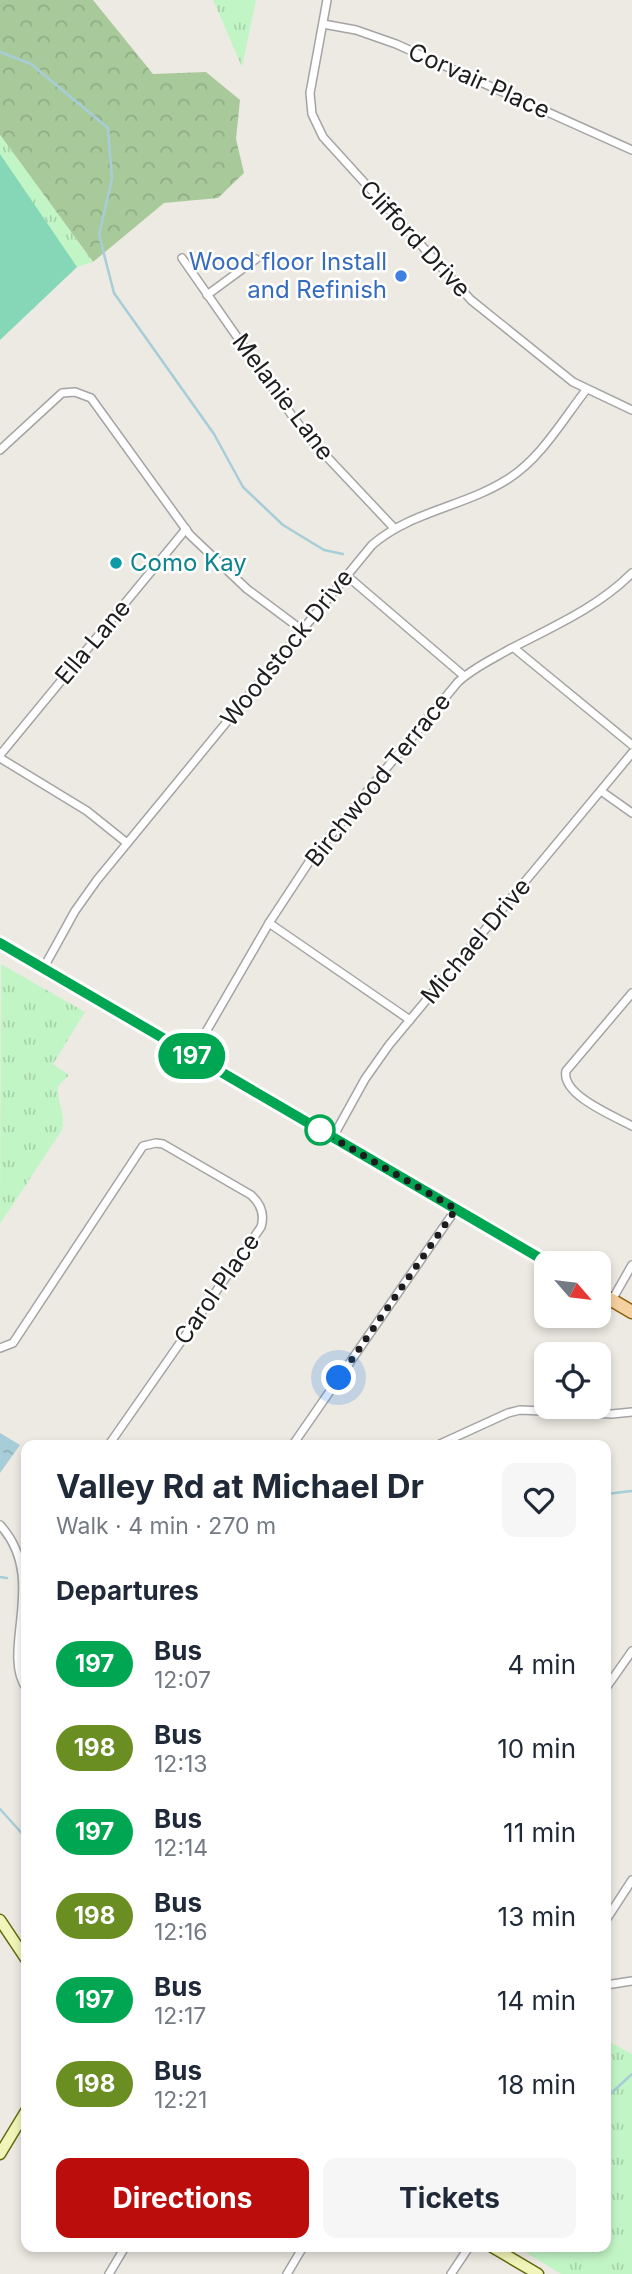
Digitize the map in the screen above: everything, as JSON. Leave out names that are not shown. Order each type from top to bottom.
[{"type":"main road","points":[[0,943],[534,1255]]},
{"type":"main road","points":[[612,1300],[632,1311]]},
{"type":"street","name":"Clifford Drive","points":[[327,0],[310,101],[316,126],[323,137],[471,300],[573,382],[632,410]]},
{"type":"street","name":"Corvair Place","points":[[323,24],[356,30],[396,44],[632,150]]},
{"type":"street","name":"Melanie Lane","points":[[182,258],[312,442],[394,528]]},
{"type":"street","points":[[207,295],[256,259]]},
{"type":"street","name":"Woodstock Drive","points":[[43,969],[85,894],[372,545],[394,528],[507,480],[531,461],[586,390]]},
{"type":"street","points":[[0,450],[56,397],[67,392],[83,394],[97,404],[186,530],[247,589],[302,630]]},
{"type":"street","name":"Ella Lane","points":[[0,757],[186,530]]},
{"type":"street","name":"Birchwood Terrace","points":[[192,1056],[269,923],[311,859],[464,676],[588,608],[632,573]]},
{"type":"street","points":[[346,575],[464,676]]},
{"type":"street","points":[[514,648],[632,745]]},
{"type":"street","name":"Michael Drive","points":[[333,1137],[374,1065],[632,753]]},
{"type":"street","points":[[0,757],[88,811],[127,842]]},
{"type":"street","points":[[601,791],[632,813]]},
{"type":"street","points":[[269,923],[410,1020]]},
{"type":"street","points":[[632,993],[566,1071],[566,1082],[570,1088],[632,1126]]},
{"type":"street","name":"Carol Place","points":[[0,1348],[13,1342],[143,1146],[149,1143],[163,1144],[251,1195],[263,1213],[261,1227],[112,1440]]},
{"type":"street","points":[[296,1440],[456,1209]]},
{"type":"street","points":[[612,1300],[632,1265]]},
{"type":"street","points":[[449,1440],[520,1410],[612,1414],[632,1412]]},
{"type":"street","points":[[0,1525],[12,1542],[19,1560],[21,1598],[13,1661],[21,1682]]},
{"type":"street","points":[[611,1681],[632,1651]]},
{"type":"street","points":[[611,1912],[632,1880]]},
{"type":"street","points":[[0,1920],[21,1952]]},
{"type":"street","points":[[611,1984],[632,1981]]},
{"type":"street","points":[[0,2154],[21,2119]]},
{"type":"street","points":[[109,2274],[122,2252]]},
{"type":"street","points":[[287,2274],[300,2252]]},
{"type":"street","points":[[452,2274],[466,2252]]},
{"type":"street","points":[[501,2252],[538,2274]]},
{"type":"green space","points":[[0,0],[93,0],[153,74],[206,72],[240,100],[236,139],[244,173],[218,198],[164,203],[93,262],[0,135]]},
{"type":"green space","points":[[213,0],[256,0],[242,67]]},
{"type":"green space","points":[[0,135],[93,262],[77,267],[0,340]]},
{"type":"green space","points":[[0,154],[77,267],[0,340]]},
{"type":"green space","points":[[1,964],[85,1012],[53,1064],[69,1075],[58,1086],[62,1130],[0,1224]]},
{"type":"green space","points":[[611,2043],[632,2054],[632,2274],[561,2274],[525,2252],[611,2252]]},
{"type":"water","points":[[0,1433],[20,1445],[0,1473]]},
{"type":"waterway","points":[[0,52],[31,64],[108,128],[112,179],[99,235],[114,293],[214,434],[243,487],[283,525],[324,550],[343,554]]},
{"type":"waterway","points":[[611,1493],[632,1491]]},
{"type":"waterway","points":[[0,1577],[7,1578]]},
{"type":"waterway","points":[[0,1809],[21,1832]]},
{"type":"waterway","points":[[611,2093],[632,2074]]},
{"type":"bus line","name":"197","points":[[0,943],[534,1255]]},
{"type":"place","name":"Wood floor Install and Refinish","points":[[401,276]]},
{"type":"place","name":"Como Kay","points":[[116,563]]},
{"type":"route","points":[[320,1130],[309,1124],[456,1209],[339,1378]]}]
